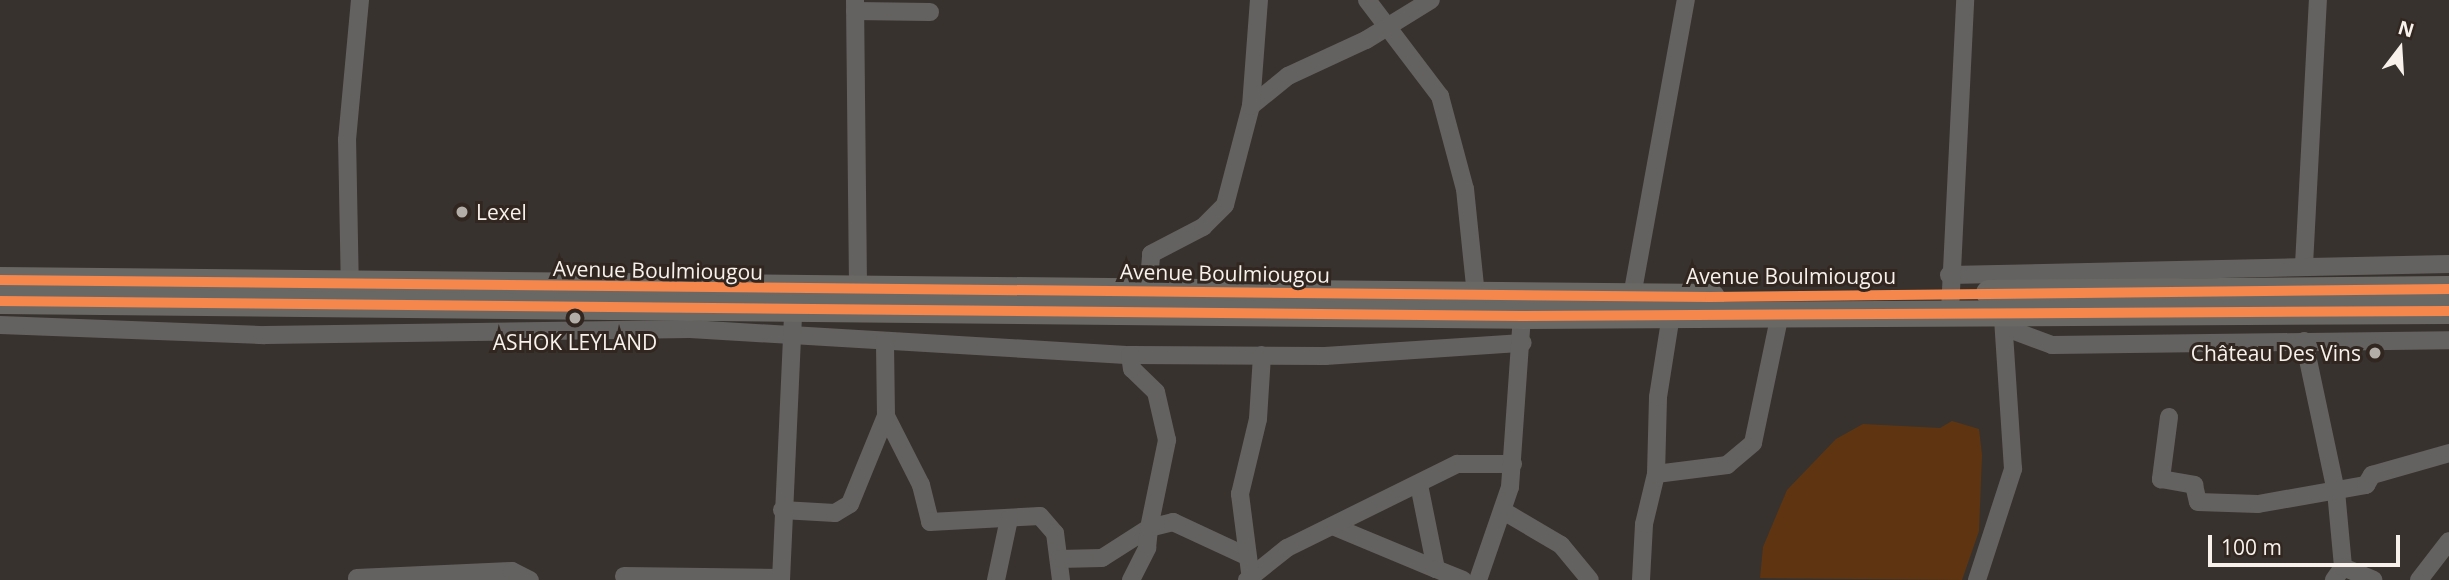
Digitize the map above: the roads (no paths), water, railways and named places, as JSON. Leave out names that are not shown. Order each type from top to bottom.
[{"type":"highway","name":"Avenue Boulmiougou","points":[[0,280],[793,311],[1522,316],[1780,314],[1950,293],[2003,319],[2449,311]]},
{"type":"highway","name":"Avenue Boulmiougou","points":[[0,301],[858,291],[1632,296],[2449,289]]},
{"type":"street","points":[[350,295],[347,140],[360,0]]},
{"type":"street","points":[[1148,291],[1151,254],[1203,227],[1225,205],[1251,106],[1259,0]]},
{"type":"street","points":[[1367,0],[1425,69],[1451,131],[1476,295]]},
{"type":"street","points":[[1251,106],[1288,76],[1391,27],[1431,0]]},
{"type":"street","points":[[1632,296],[1686,0]]},
{"type":"street","points":[[1965,0],[1950,293],[2304,265],[2449,264]]},
{"type":"street","points":[[2304,265],[2318,0]]},
{"type":"street","points":[[858,291],[855,6],[930,12]]},
{"type":"street","points":[[624,576],[781,579],[793,311]]},
{"type":"street","points":[[1656,474],[1727,465],[1747,453],[1766,403],[1780,314]]},
{"type":"street","points":[[1641,580],[1644,524],[1656,474],[1658,397],[1671,315]]},
{"type":"street","points":[[1478,580],[1505,512],[1513,464],[1523,343],[1522,316]]},
{"type":"street","points":[[2003,319],[2052,345],[2449,340]]},
{"type":"street","points":[[1977,580],[2013,469],[2003,319]]},
{"type":"street","points":[[0,325],[265,335],[642,328],[1130,355],[1262,355],[1523,343]]},
{"type":"street","points":[[782,510],[847,508],[886,416],[885,341]]},
{"type":"street","points":[[2304,341],[2336,491],[2338,574],[2374,580]]},
{"type":"street","points":[[1130,355],[1132,369],[1156,392],[1167,440],[1147,548],[1131,580]]},
{"type":"street","points":[[1262,355],[1254,445],[1240,494],[1244,555],[1249,579],[1287,548],[1464,462],[1513,464]]},
{"type":"street","points":[[886,416],[921,485],[930,522],[1046,520],[1059,559],[1060,580]]},
{"type":"street","points":[[2169,417],[2161,479],[2194,485],[2198,502],[2258,504],[2336,491],[2449,453]]},
{"type":"street","points":[[1419,485],[1436,569]]},
{"type":"street","points":[[1505,512],[1561,545],[1590,580]]},
{"type":"street","points":[[996,580],[1009,519]]},
{"type":"street","points":[[1059,559],[1102,558],[1149,528],[1189,525],[1209,543],[1244,555]]},
{"type":"street","points":[[1335,527],[1463,580]]},
{"type":"street","points":[[2418,580],[2449,541]]},
{"type":"street","points":[[357,578],[512,571],[530,580]]},
{"type":"place","name":"Lexel","points":[[462,212]]},
{"type":"place","name":"ASHOK LEYLAND","points":[[575,318]]},
{"type":"place","name":"Château Des Vins","points":[[2375,353]]}]
